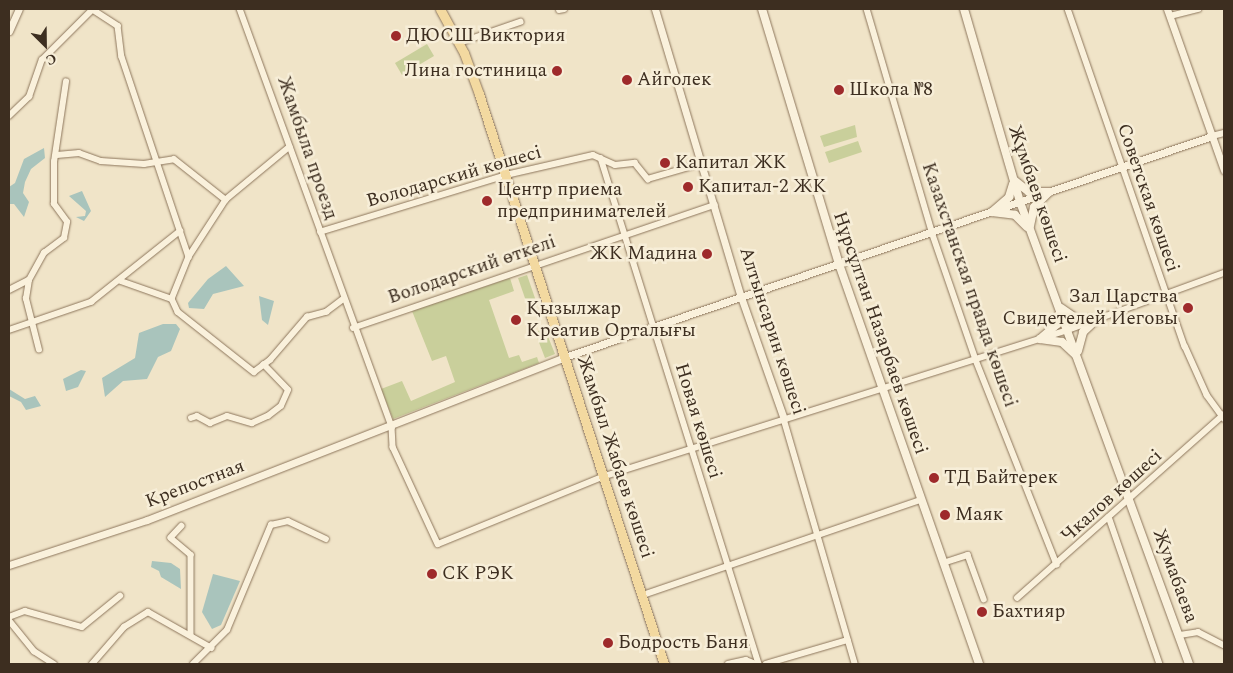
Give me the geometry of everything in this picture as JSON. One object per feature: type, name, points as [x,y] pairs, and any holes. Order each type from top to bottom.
[{"type":"main road","name":"Жамбыл Жабаев көшесі","points":[[440,9],[459,43],[506,175],[605,476],[664,664]]},
{"type":"main road","name":"Нұрсұлтан Назарбаев көшесі","points":[[762,9],[839,264],[920,500],[979,664]]},
{"type":"main road","name":"Жұмбаев көшесі","points":[[964,9],[1020,202],[1130,499]]},
{"type":"main road","points":[[1012,177],[1026,190],[1049,192]]},
{"type":"main road","points":[[992,212],[1010,196],[1012,177]]},
{"type":"main road","points":[[1030,230],[1032,210],[1049,192]]},
{"type":"main road","points":[[992,212],[1014,215],[1030,230]]},
{"type":"main road","points":[[1058,304],[1074,318],[1097,319]]},
{"type":"main road","points":[[1040,339],[1058,322],[1058,304]]},
{"type":"main road","points":[[1078,358],[1080,337],[1097,319]]},
{"type":"main road","points":[[1040,339],[1062,342],[1078,358]]},
{"type":"main road","name":"Жумабаева","points":[[1130,499],[1189,664]]},
{"type":"street","points":[[9,31],[19,9]]},
{"type":"street","points":[[9,116],[29,97],[42,60],[92,9],[118,26],[122,57],[158,161],[188,257]]},
{"type":"street","name":"Жамбыла проезд","points":[[240,9],[353,328],[392,427],[396,456],[438,544],[605,476]]},
{"type":"street","name":"Алтынсарин көшесі","points":[[655,9],[703,163],[741,297],[784,418],[855,664]]},
{"type":"street","name":"Казахстанская правда көшесі","points":[[868,9],[932,232],[976,360],[1057,564]]},
{"type":"street","name":"Советская көшесі","points":[[1068,9],[1120,168],[1166,295],[1207,395],[1224,416]]},
{"type":"street","points":[[1198,9],[1168,12],[1224,170]]},
{"type":"street","points":[[459,43],[520,22]]},
{"type":"street","points":[[39,350],[33,319],[26,299],[29,280],[44,253],[64,238],[67,222],[54,204],[54,162],[58,155],[66,82]]},
{"type":"street","points":[[1212,136],[1224,133]]},
{"type":"street","name":"Крепостная","points":[[9,565],[147,520],[392,427],[565,357],[1212,136]]},
{"type":"street","points":[[290,147],[226,200],[188,257],[172,299],[178,312],[254,372],[264,365],[307,316],[326,312],[343,299]]},
{"type":"street","points":[[58,155],[79,153],[101,161],[144,164],[178,160],[202,185],[226,200]]},
{"type":"street","name":"Володарский көшесі","points":[[320,232],[506,175],[593,155],[615,165],[635,163],[648,178],[703,163]]},
{"type":"street","name":"Новая көшесі","points":[[601,158],[758,664]]},
{"type":"street","name":"Володарский өткелі","points":[[353,328],[534,264],[715,205]]},
{"type":"street","points":[[9,330],[33,319],[80,308],[121,282],[180,230]]},
{"type":"street","points":[[605,476],[1068,330],[1224,273]]},
{"type":"street","points":[[9,290],[29,280]]},
{"type":"street","points":[[121,282],[172,299]]},
{"type":"street","points":[[191,418],[197,416],[210,422],[227,416],[252,423],[268,416],[281,406],[288,390],[264,365]]},
{"type":"street","name":"Чкалов көшесі","points":[[1017,598],[1224,416]]},
{"type":"street","points":[[643,595],[920,500]]},
{"type":"street","points":[[1110,517],[1160,664]]},
{"type":"street","points":[[193,664],[212,648],[227,630],[271,525],[288,521],[326,539]]},
{"type":"street","points":[[182,526],[171,538],[191,555],[191,634]]},
{"type":"street","points":[[943,563],[968,555],[984,599]]},
{"type":"street","points":[[54,664],[34,652],[9,618],[25,611],[82,627],[120,596]]},
{"type":"street","points":[[92,664],[124,627],[146,613],[191,634],[212,648]]},
{"type":"street","points":[[1180,635],[1198,632],[1224,645]]},
{"type":"street","points":[[766,664],[848,640]]},
{"type":"street","points":[[728,664],[746,660],[758,664]]},
{"type":"green space","points":[[427,44],[434,56],[402,75],[395,63]]},
{"type":"green space","points":[[855,125],[857,137],[824,147],[820,136]]},
{"type":"green space","points":[[858,141],[862,152],[829,163],[825,152]]},
{"type":"green space","points":[[527,275],[536,301],[527,304],[518,278]]},
{"type":"green space","points":[[510,278],[514,291],[489,300],[509,358],[519,355],[522,362],[537,357],[539,363],[393,419],[381,389],[402,381],[411,401],[455,382],[446,356],[432,361],[412,311]]},
{"type":"green space","points":[[545,329],[555,354],[545,358],[535,332]]},
{"type":"water","points":[[44,148],[45,158],[31,169],[25,182],[23,193],[29,202],[24,217],[14,204],[9,204],[9,187],[15,183],[24,159]]},
{"type":"water","points":[[82,191],[91,211],[84,221],[76,217],[85,216],[86,211],[69,196]]},
{"type":"water","points":[[226,266],[244,286],[213,294],[204,309],[189,308],[188,303],[208,279]]},
{"type":"water","points":[[259,296],[274,301],[268,325],[262,320]]},
{"type":"water","points":[[163,324],[176,324],[180,329],[171,351],[158,357],[147,379],[123,381],[105,397],[102,378],[135,358],[139,333]]},
{"type":"water","points":[[81,370],[86,371],[78,387],[66,391],[63,379]]},
{"type":"water","points":[[9,389],[25,399],[35,396],[41,406],[26,410],[21,402],[9,396]]},
{"type":"water","points":[[152,561],[171,563],[180,569],[181,589],[161,577],[159,571],[151,567]]},
{"type":"water","points":[[213,574],[240,581],[221,625],[212,629],[202,612]]},
{"type":"place","name":"ДЮСШ Виктория","points":[[396,36]]},
{"type":"place","name":"Лина гостиница","points":[[557,71]]},
{"type":"place","name":"Айголек","points":[[627,80]]},
{"type":"place","name":"Школа №8","points":[[839,90]]},
{"type":"place","name":"Капитал ЖК","points":[[665,163]]},
{"type":"place","name":"Капитал-2 ЖК","points":[[688,187]]},
{"type":"place","name":"Центр приема предпринимателей","points":[[487,201]]},
{"type":"place","name":"ЖК Мадина","points":[[707,254]]},
{"type":"place","name":"Зал Царства Свидетелей Иеговы","points":[[1188,308]]},
{"type":"place","name":"Қызылжар Креатив Орталығы","points":[[516,320]]},
{"type":"place","name":"ТД Байтерек","points":[[934,478]]},
{"type":"place","name":"Маяк","points":[[945,515]]},
{"type":"place","name":"СК РЭК","points":[[432,574]]},
{"type":"place","name":"Бахтияр","points":[[982,612]]},
{"type":"place","name":"Бодрость Баня","points":[[608,643]]}]
